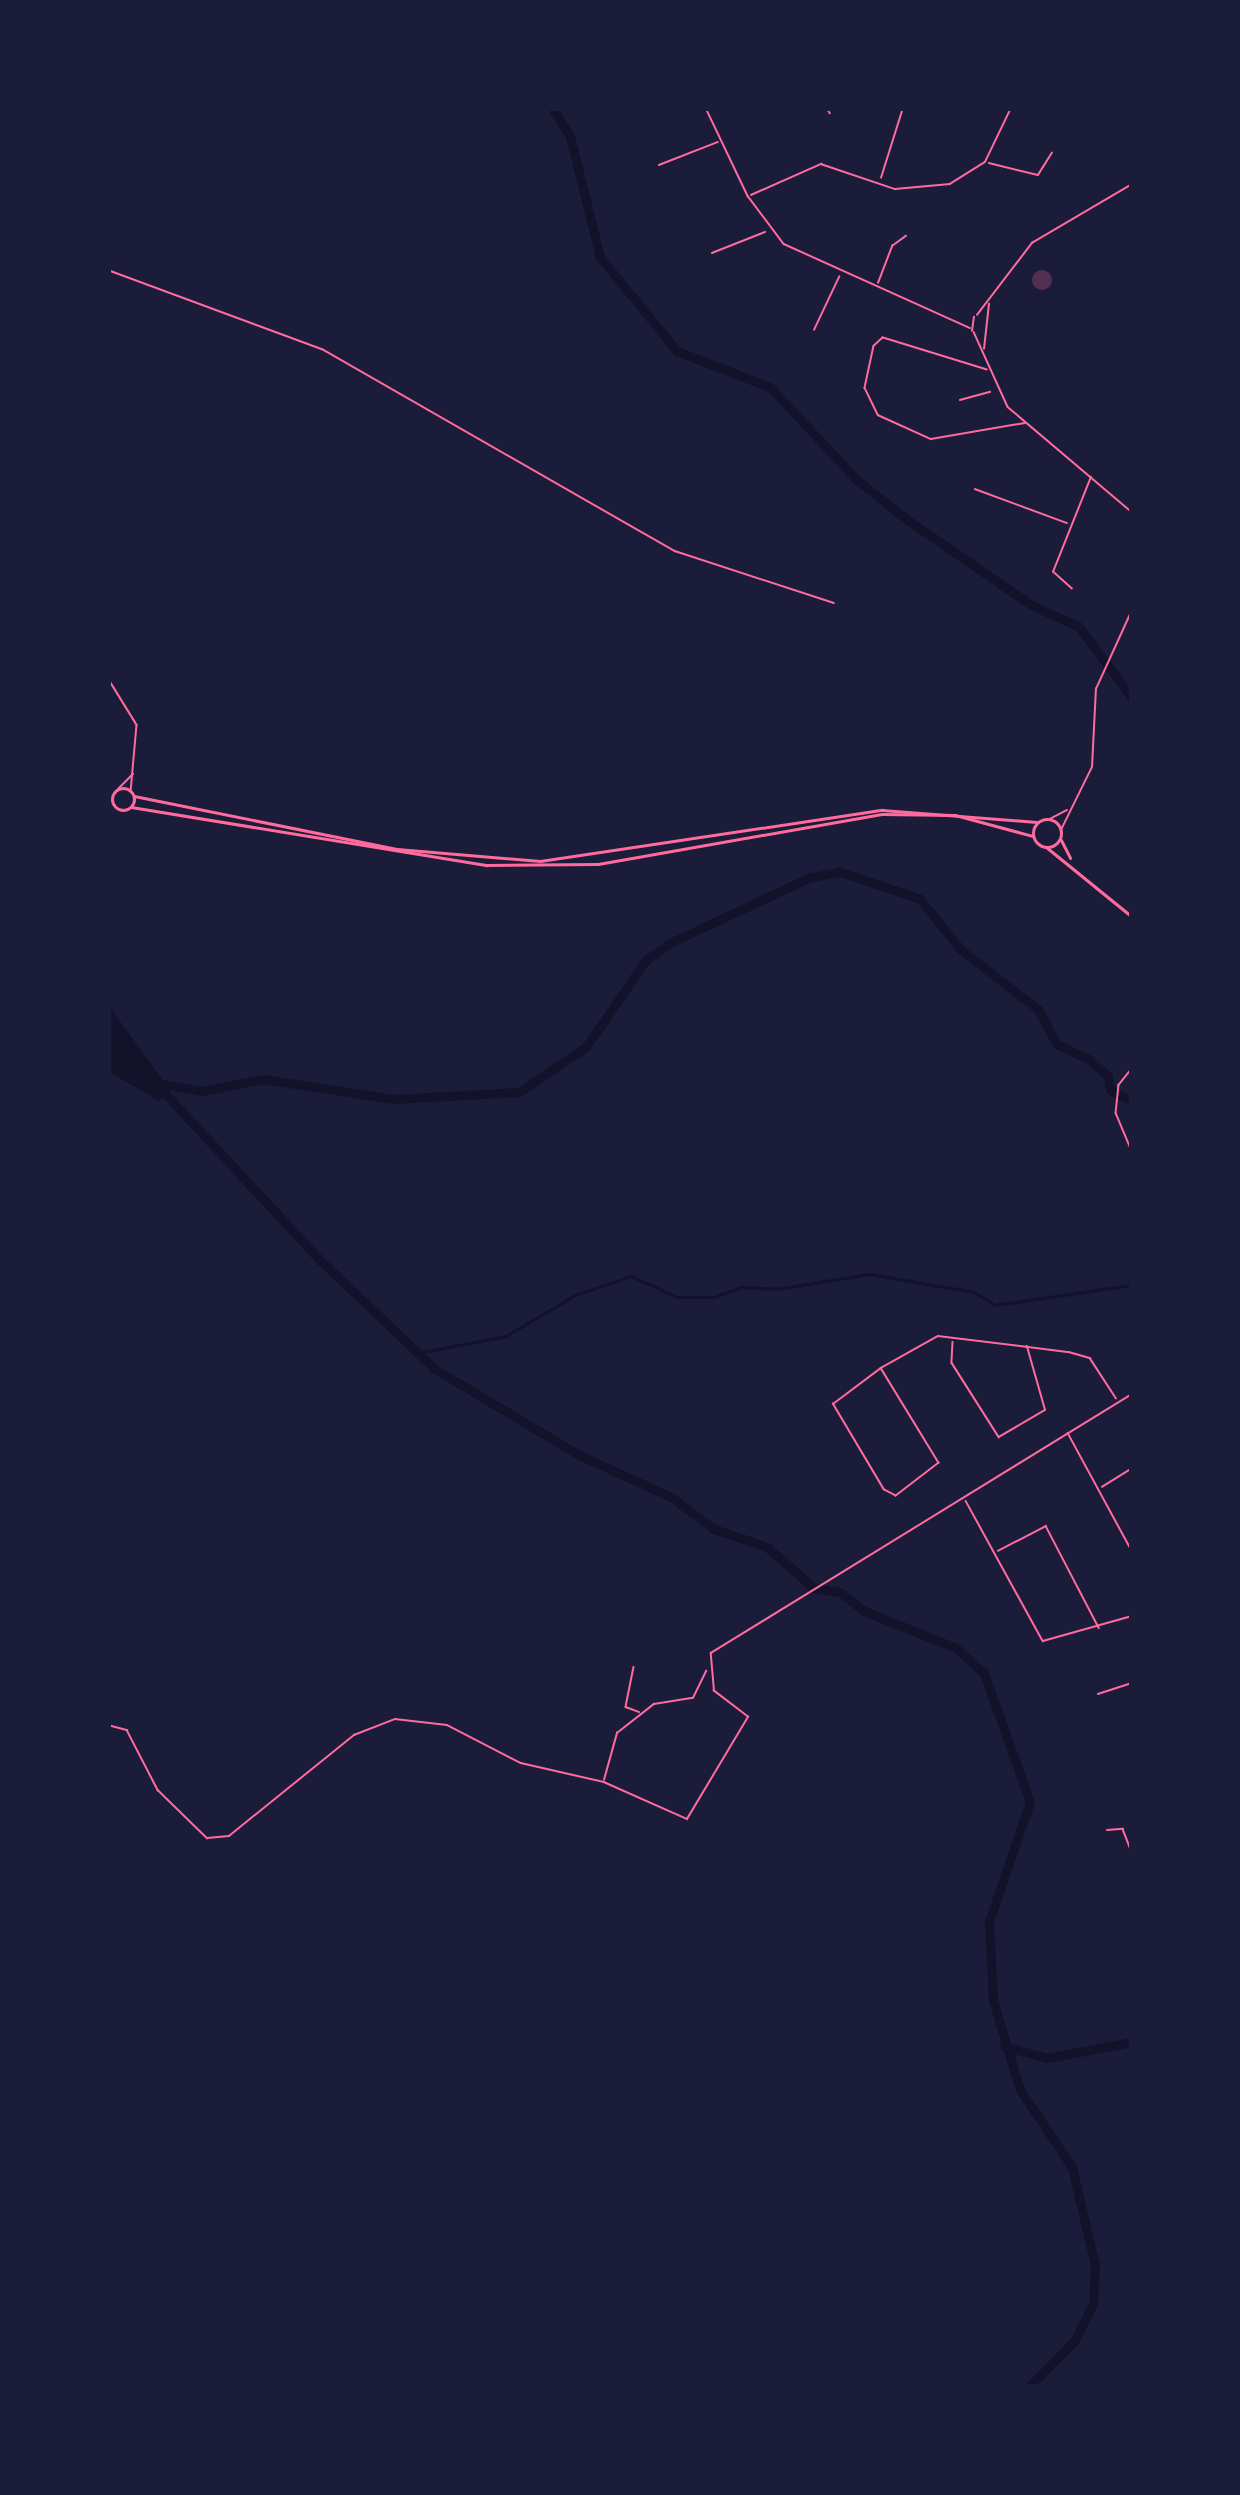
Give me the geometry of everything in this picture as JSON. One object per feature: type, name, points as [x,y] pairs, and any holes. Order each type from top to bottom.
[{"type":"main road","points":[[116,790],[111,803],[487,865],[598,864],[881,814],[955,815],[1033,836],[1132,917]]},
{"type":"main road","points":[[108,793],[116,790],[398,849],[540,861],[883,809],[1037,822],[1050,819],[1061,830],[1074,865]]},
{"type":"main road","points":[[130,807],[132,794]]},
{"type":"main road","points":[[1033,836],[1037,822]]},
{"type":"main road","points":[[1046,847],[1060,837]]},
{"type":"street","points":[[706,108],[769,230],[840,274],[962,319],[983,353],[994,391],[1025,423],[1093,474],[1132,512]]},
{"type":"street","points":[[880,182],[903,108]]},
{"type":"street","points":[[985,162],[1011,108]]},
{"type":"street","points":[[659,165],[721,140]]},
{"type":"street","points":[[748,196],[813,165],[924,190],[985,162],[1038,175],[1052,153]]},
{"type":"street","points":[[972,330],[976,316],[1032,243],[1132,184]]},
{"type":"street","points":[[712,253],[769,230]]},
{"type":"street","points":[[877,287],[892,246],[906,236]]},
{"type":"street","points":[[109,272],[322,349],[675,551],[834,604]]},
{"type":"street","points":[[814,330],[840,274]]},
{"type":"street","points":[[983,353],[988,300]]},
{"type":"street","points":[[962,319],[988,320]]},
{"type":"street","points":[[972,330],[988,329]]},
{"type":"street","points":[[987,370],[883,338],[865,388],[878,415],[931,440],[1025,423]]},
{"type":"street","points":[[960,400],[994,391]]},
{"type":"street","points":[[1072,589],[1053,572],[1093,474]]},
{"type":"street","points":[[975,489],[1071,525]]},
{"type":"street","points":[[1061,830],[1092,767],[1099,682],[1132,610]]},
{"type":"street","points":[[108,678],[137,725],[132,794]]},
{"type":"street","points":[[116,790],[135,770]]},
{"type":"street","points":[[1050,819],[1070,808]]},
{"type":"street","points":[[1132,1069],[1119,1085],[1116,1113],[1132,1151]]},
{"type":"street","points":[[881,1368],[939,1463],[896,1496],[884,1490],[833,1404],[881,1368],[933,1337],[1090,1358],[1118,1402]]},
{"type":"street","points":[[953,1338],[952,1364],[999,1436],[1045,1410],[1027,1346]]},
{"type":"street","points":[[604,1782],[615,1736],[643,1713],[693,1698],[711,1653],[1132,1394]]},
{"type":"street","points":[[1068,1433],[1132,1551]]},
{"type":"street","points":[[1099,1489],[1132,1468]]},
{"type":"street","points":[[964,1498],[1043,1642],[1132,1616]]},
{"type":"street","points":[[994,1552],[1046,1526],[1100,1628]]},
{"type":"street","points":[[634,1666],[626,1707],[643,1713]]},
{"type":"street","points":[[108,1725],[128,1730],[158,1790],[207,1838],[229,1836],[330,1752],[387,1720],[448,1725],[539,1770],[604,1782],[684,1819],[696,1814],[748,1717],[714,1691],[707,1668]]},
{"type":"street","points":[[1098,1694],[1132,1683]]},
{"type":"street","points":[[1107,1830],[1132,1828]]},
{"type":"street","points":[[1123,1829],[1132,1853]]},
{"type":"shaded area","points":[[108,1005],[170,1090],[159,1101],[108,1071]]},
{"type":"building","points":[[1042,270],[1052,280],[1042,290],[1032,280]]},
{"type":"waterway","points":[[552,108],[570,136],[600,257],[677,351],[770,387],[857,480],[909,521],[1031,605],[1078,626],[1132,698]]},
{"type":"waterway","points":[[156,1083],[202,1091],[263,1079],[394,1099],[519,1092],[586,1047],[645,961],[670,943],[808,878],[840,872],[920,899],[961,950],[1038,1009],[1057,1044],[1088,1059],[1108,1076],[1110,1090],[1132,1101]]},
{"type":"waterway","points":[[160,1088],[321,1261],[435,1369],[579,1455],[671,1497],[714,1529],[767,1547],[814,1588],[840,1592],[864,1611],[956,1648],[984,1673],[1030,1802],[989,1921],[993,2000],[1020,2090],[1072,2167],[1095,2266],[1093,2304],[1075,2340],[1029,2387]]},
{"type":"waterway","points":[[417,1353],[506,1336],[575,1295],[631,1276],[677,1297],[714,1297],[742,1287],[776,1289],[869,1274],[974,1292],[995,1305],[1132,1285]]},
{"type":"waterway","points":[[1004,2046],[1047,2058],[1132,2042]]}]
